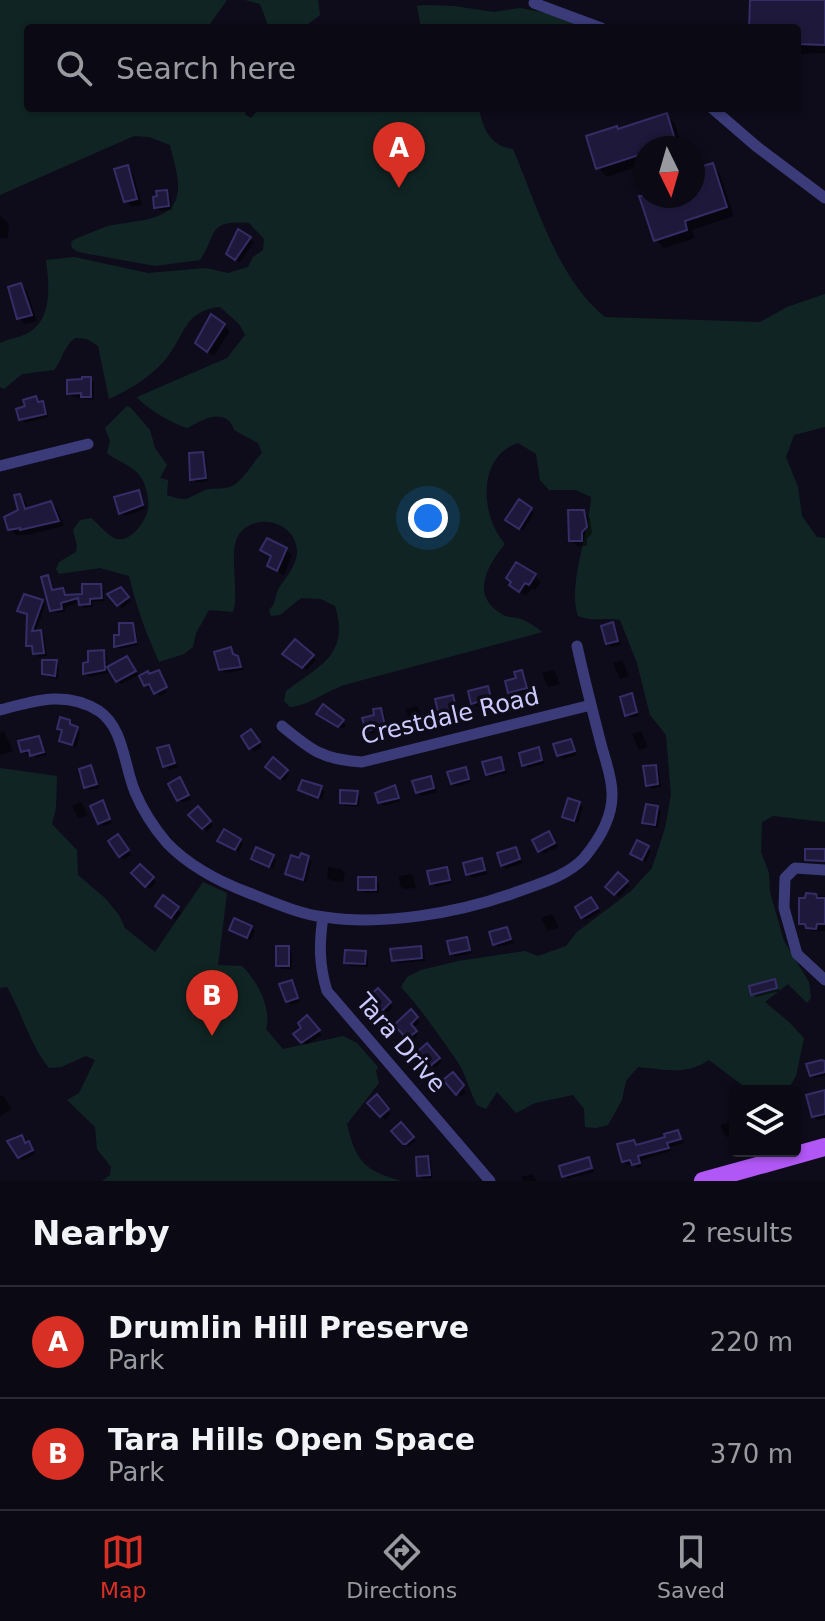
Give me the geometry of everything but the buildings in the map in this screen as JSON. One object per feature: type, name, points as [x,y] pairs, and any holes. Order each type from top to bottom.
[{"type":"main road","points":[[703,1181],[825,1147]]},
{"type":"street","points":[[534,3],[590,24]]},
{"type":"street","points":[[717,112],[825,198]]},
{"type":"street","points":[[0,466],[88,444]]},
{"type":"street","points":[[0,710],[59,698],[85,704],[102,713],[112,725],[121,745],[135,792],[152,825],[171,846],[203,871],[239,889],[323,917],[388,918],[491,901],[551,879],[577,864],[598,842],[608,820],[613,794],[577,646]]},
{"type":"street","name":"Crestdale Road","points":[[282,726],[309,749],[337,761],[362,762],[591,705]]},
{"type":"street","points":[[825,870],[795,868],[785,878],[784,908],[797,954],[825,980]]},
{"type":"street","name":"Tara Drive","points":[[323,917],[319,943],[320,968],[327,991],[490,1181]]},
{"type":"green space","points":[[0,0],[227,0],[210,24],[24,24],[24,112],[245,112],[251,118],[256,112],[480,112],[493,140],[513,149],[561,262],[588,301],[605,317],[760,322],[787,307],[825,294],[825,427],[794,435],[786,457],[798,487],[802,516],[817,537],[825,538],[825,822],[773,816],[762,822],[761,852],[769,873],[770,892],[784,941],[809,982],[811,998],[807,1003],[788,984],[765,1002],[804,1038],[796,1076],[791,1085],[742,1085],[709,1060],[683,1070],[638,1067],[626,1081],[622,1100],[608,1125],[596,1128],[585,1127],[584,1109],[573,1095],[535,1103],[516,1113],[497,1092],[486,1109],[477,1105],[458,1063],[401,987],[407,977],[421,970],[525,951],[538,956],[566,946],[577,932],[630,892],[652,868],[665,828],[671,795],[666,735],[650,715],[637,663],[620,620],[578,616],[575,604],[577,574],[591,497],[576,490],[549,490],[540,480],[536,454],[518,443],[495,460],[489,473],[487,503],[497,532],[505,544],[488,570],[484,589],[486,598],[502,614],[524,620],[543,632],[344,685],[297,706],[290,707],[284,701],[286,691],[329,657],[335,648],[339,623],[335,606],[321,599],[301,598],[280,615],[271,616],[269,610],[297,555],[295,540],[283,527],[274,523],[256,523],[240,533],[234,549],[233,612],[209,610],[196,633],[193,647],[184,654],[159,662],[129,576],[100,568],[59,574],[56,569],[59,562],[76,552],[73,530],[80,520],[91,518],[111,536],[120,539],[136,531],[147,514],[148,498],[142,479],[131,467],[107,453],[110,441],[105,428],[127,406],[150,430],[155,448],[167,465],[160,478],[168,480],[167,495],[186,499],[206,490],[230,487],[243,477],[262,453],[258,443],[234,430],[226,418],[213,417],[188,428],[160,415],[137,397],[227,358],[245,335],[239,324],[220,307],[199,313],[186,326],[159,366],[109,399],[98,346],[87,339],[75,338],[54,370],[22,374],[4,389],[0,387],[0,343],[34,329],[45,312],[48,291],[46,260],[74,257],[148,273],[206,268],[228,273],[248,267],[253,257],[263,250],[264,239],[249,223],[219,227],[200,260],[155,266],[78,252],[72,248],[71,242],[75,239],[105,227],[157,216],[173,205],[178,183],[170,145],[149,137],[134,136],[0,195]]},
{"type":"green space","points":[[245,0],[318,0],[320,15],[308,24],[268,24],[260,4]]},
{"type":"green space","points":[[417,6],[454,6],[494,12],[520,8],[578,24],[420,24]]},
{"type":"green space","points":[[0,768],[57,776],[52,824],[77,850],[78,875],[106,899],[125,928],[155,952],[203,882],[227,893],[218,965],[242,966],[248,972],[265,1004],[266,1029],[283,1049],[343,1036],[357,1043],[378,1067],[379,1083],[347,1124],[354,1147],[364,1163],[378,1173],[401,1181],[102,1181],[110,1175],[111,1167],[97,1149],[95,1127],[67,1100],[79,1093],[95,1060],[86,1056],[61,1067],[49,1068],[7,987],[0,988]]},
{"type":"place","name":"Drumlin Hill Preserve","points":[[399,188]]},
{"type":"place","name":"Tara Hills Open Space","points":[[212,1036]]}]
